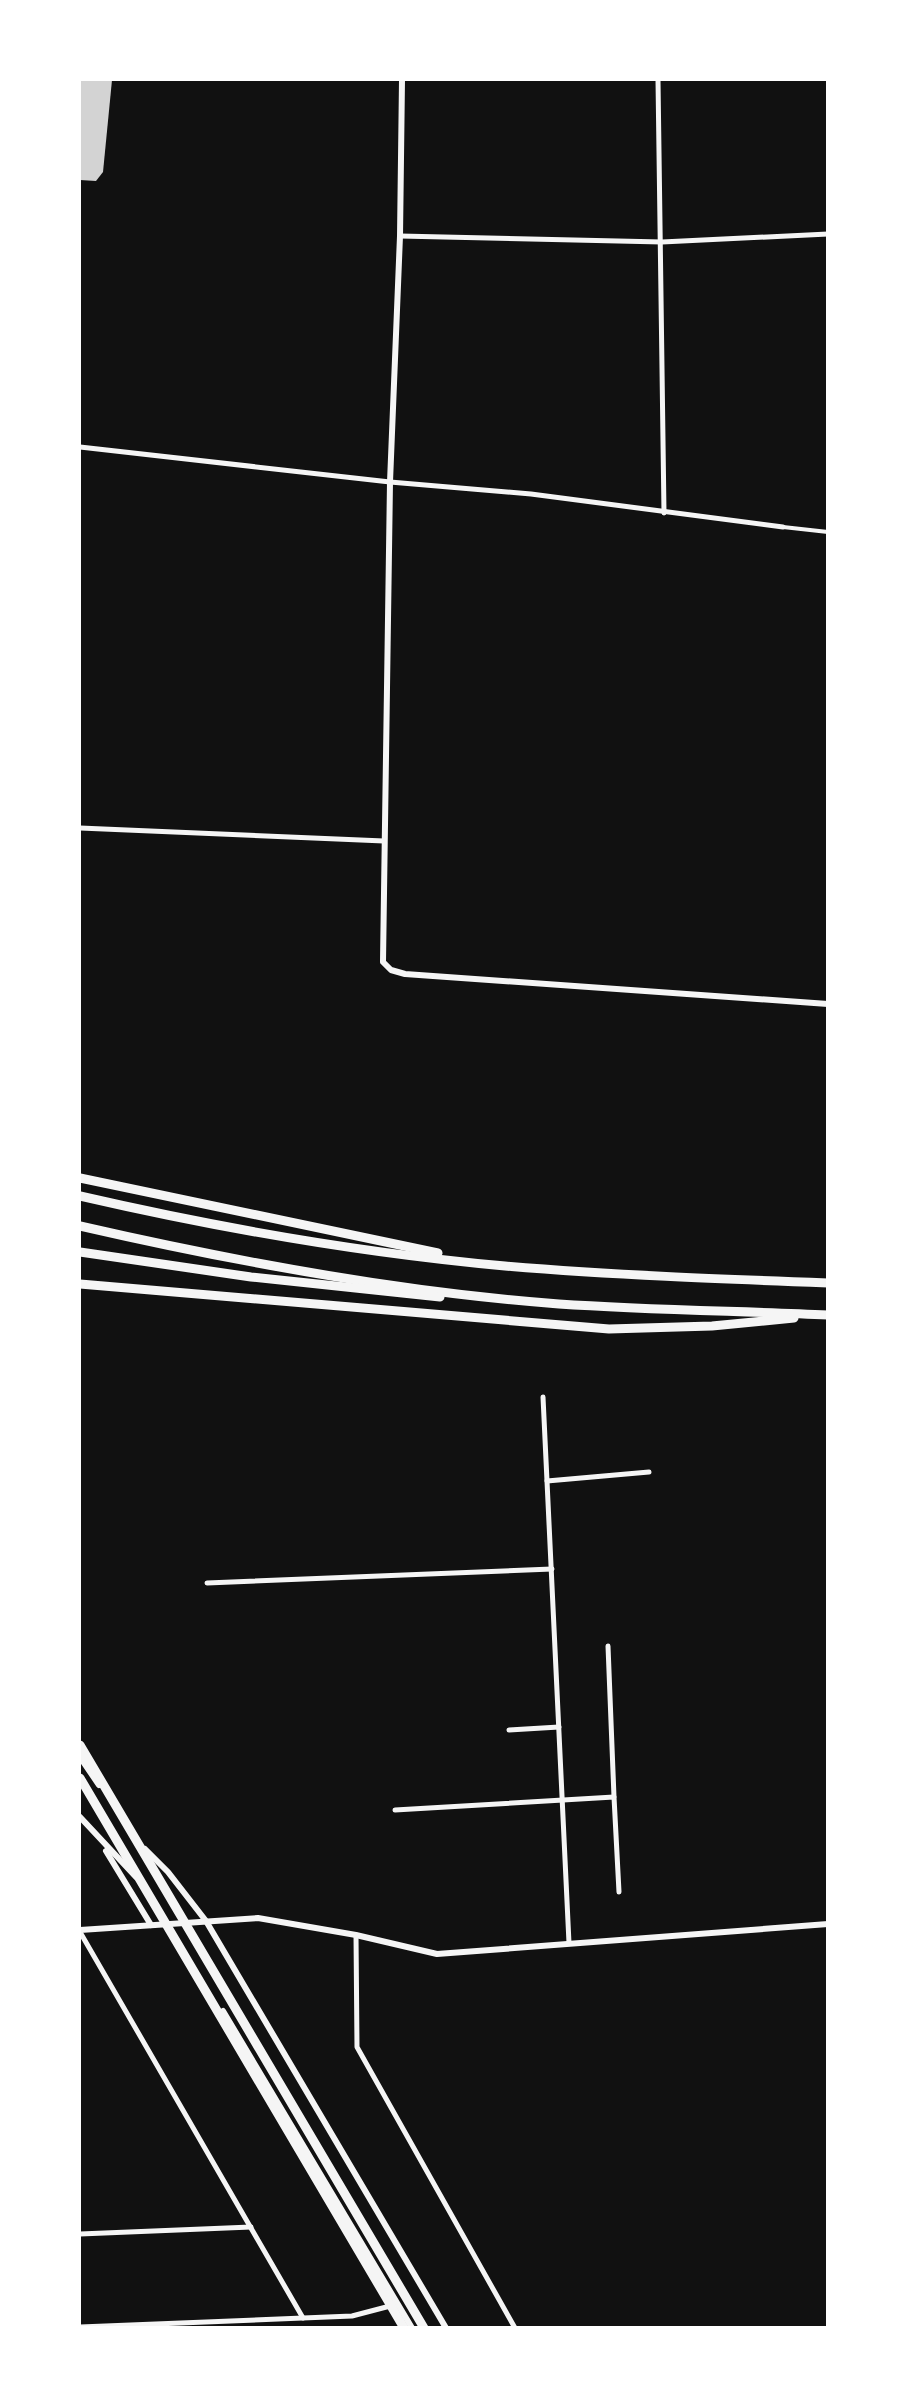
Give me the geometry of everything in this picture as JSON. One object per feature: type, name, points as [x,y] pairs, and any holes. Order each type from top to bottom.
[{"type":"highway","points":[[80,1178],[258,1217],[505,1266]]},
{"type":"highway","points":[[80,1196],[259,1232],[385,1252],[505,1266],[649,1276],[828,1283]]},
{"type":"highway","points":[[80,1226],[286,1268],[421,1289],[560,1304]]},
{"type":"highway","points":[[80,1253],[421,1295],[560,1304],[827,1315]]},
{"type":"highway","points":[[80,1284],[609,1329],[712,1326],[827,1315]]},
{"type":"highway","points":[[80,1745],[424,2328]]},
{"type":"highway","points":[[80,1778],[404,2328]]},
{"type":"street","points":[[402,80],[400,236],[390,482],[382,958],[391,970],[405,974],[828,1004]]},
{"type":"street","points":[[658,80],[664,513]]},
{"type":"street","points":[[400,236],[662,242],[828,234]]},
{"type":"street","points":[[80,447],[390,482],[531,494],[664,513],[828,532]]},
{"type":"street","points":[[80,828],[384,841]]},
{"type":"street","points":[[543,1397],[569,1943]]},
{"type":"street","points":[[548,1481],[649,1472]]},
{"type":"street","points":[[207,1583],[552,1569]]},
{"type":"street","points":[[608,1646],[619,1892]]},
{"type":"street","points":[[509,1730],[559,1726]]},
{"type":"street","points":[[80,1757],[130,1835],[168,1872],[206,1921],[446,2328]]},
{"type":"street","points":[[395,1810],[614,1797]]},
{"type":"street","points":[[80,1817],[101,1843],[148,1889],[412,2328]]},
{"type":"street","points":[[101,1843],[151,1925]]},
{"type":"street","points":[[303,2318],[80,1931],[258,1918],[356,1935],[437,1954],[828,1924]]},
{"type":"street","points":[[356,1935],[357,2047],[515,2328]]},
{"type":"street","points":[[80,2234],[251,2227]]},
{"type":"street","points":[[80,2327],[352,2316],[398,2304]]},
{"type":"building","points":[[80,80],[112,80],[103,172],[96,181],[80,180]]}]
